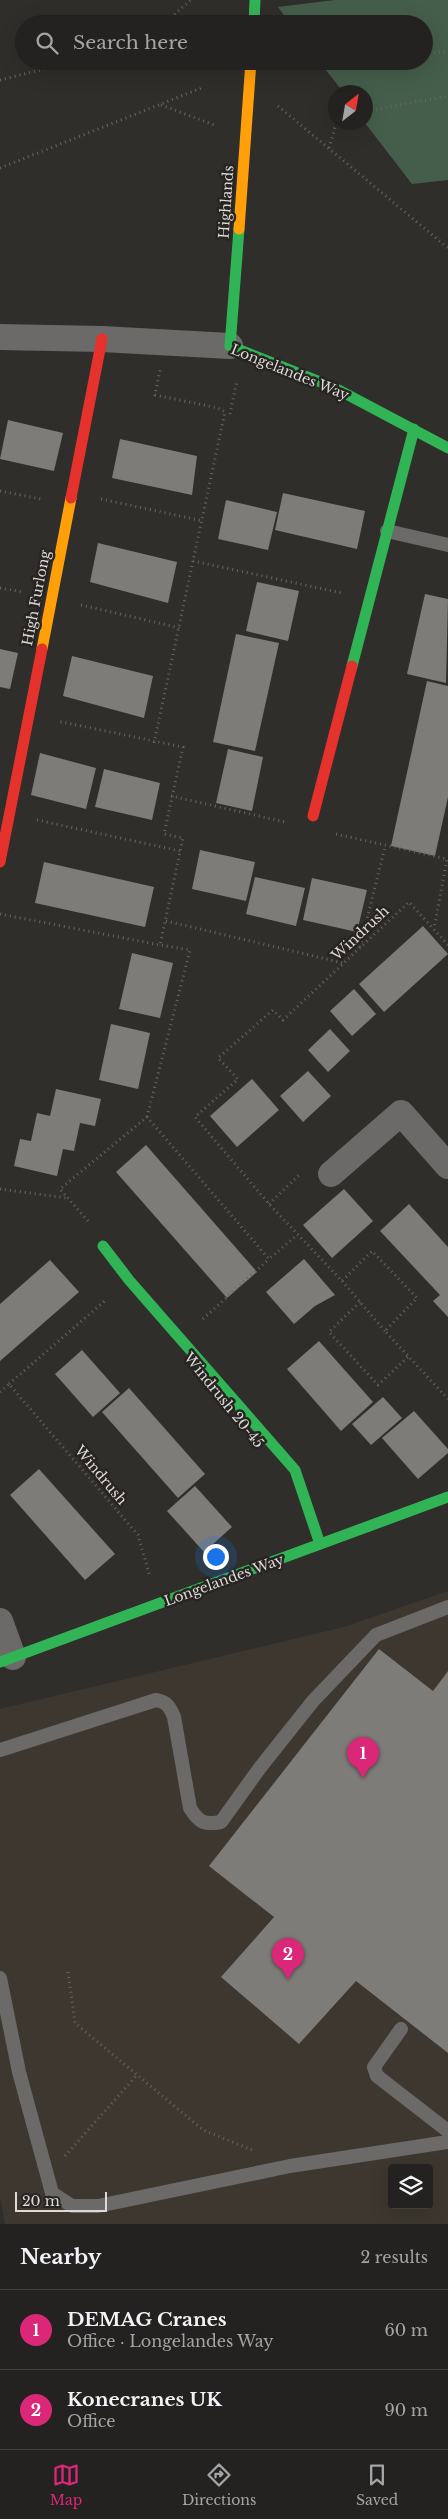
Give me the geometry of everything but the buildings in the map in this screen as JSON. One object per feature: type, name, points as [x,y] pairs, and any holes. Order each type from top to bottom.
[{"type":"street","points":[[254,15],[255,0]]},
{"type":"street","name":"Highlands","points":[[230,346],[250,70]]},
{"type":"street","name":"Longelandes Way","points":[[0,337],[102,339],[230,346],[333,387],[448,448]]},
{"type":"street","name":"High Furlong","points":[[0,862],[102,339]]},
{"type":"street","points":[[312,816],[414,429]]},
{"type":"street","points":[[331,1174],[401,1113],[448,1166]]},
{"type":"street","points":[[103,1246],[119,1277],[181,1339],[295,1470],[317,1545]]},
{"type":"street","name":"Windrush 20-45","points":[[119,1277],[292,1484],[317,1545]]},
{"type":"street","name":"Longelandes Way","points":[[7,1659],[448,1497]]},
{"type":"street","points":[[0,1622],[7,1659]]},
{"type":"lane","points":[[387,531],[448,544]]},
{"type":"lane","points":[[0,1750],[156,1700],[164,1701],[170,1707],[174,1717],[190,1808],[197,1820],[208,1824],[221,1822],[259,1769],[313,1701],[376,1635],[448,1607]]},
{"type":"lane","points":[[0,1978],[19,2072],[52,2194],[72,2206],[98,2206],[290,2166],[448,2142]]},
{"type":"lane","points":[[401,2029],[374,2067],[377,2076],[448,2131]]},
{"type":"path","points":[[174,15],[191,0]]},
{"type":"path","points":[[433,53],[448,51]]},
{"type":"path","points":[[0,80],[40,70]]},
{"type":"path","points":[[0,168],[204,87]]},
{"type":"path","points":[[249,91],[273,102],[448,248]]},
{"type":"path","points":[[373,109],[448,96]]},
{"type":"path","points":[[161,105],[246,138]]},
{"type":"path","points":[[329,148],[334,130]]},
{"type":"path","points":[[154,743],[225,412],[218,408],[155,395],[166,343]]},
{"type":"path","points":[[0,491],[71,499],[203,521]]},
{"type":"path","points":[[194,561],[369,600]]},
{"type":"path","points":[[52,598],[180,628]]},
{"type":"path","points":[[29,715],[154,743],[183,747],[164,834],[183,838],[160,945]]},
{"type":"path","points":[[171,796],[309,828],[448,857],[434,929]]},
{"type":"path","points":[[10,814],[180,851]]},
{"type":"path","points":[[309,828],[312,816]]},
{"type":"path","points":[[360,948],[385,847]]},
{"type":"path","name":"Windrush","points":[[297,1235],[194,1117],[238,1079],[218,1058],[273,1010],[283,1020],[409,902],[448,945]]},
{"type":"path","points":[[0,914],[190,950],[147,1117],[60,1189],[92,1226]]},
{"type":"path","points":[[166,921],[344,963]]},
{"type":"path","points":[[147,1117],[269,1259]]},
{"type":"path","points":[[0,1188],[68,1198]]},
{"type":"path","points":[[181,1339],[297,1235],[342,1281],[448,1399]]},
{"type":"path","points":[[342,1281],[372,1251],[417,1298],[385,1331]]},
{"type":"path","points":[[0,1392],[119,1277]]},
{"type":"path","points":[[342,1281],[379,1324]]},
{"type":"path","points":[[360,1302],[329,1332],[378,1385],[409,1356]]},
{"type":"path","name":"Windrush","points":[[9,1384],[138,1535],[157,1604]]},
{"type":"path","points":[[68,1972],[75,2023],[136,2076],[203,2130],[290,2166]]},
{"type":"path","points":[[47,2176],[136,2076]]},
{"type":"shaded area","points":[[448,1591],[448,2224],[5,2224],[0,2198],[0,1709],[344,1627]]},
{"type":"green space","points":[[335,0],[448,0],[448,180],[412,184],[370,130],[373,130],[373,85],[338,85],[326,70],[433,70],[433,15],[284,15],[278,7]]},
{"type":"traffic: fast","points":[[254,15],[255,0]]},
{"type":"traffic: fast","points":[[239,229],[230,346],[333,387],[448,448]]},
{"type":"traffic: fast","points":[[352,666],[414,429]]},
{"type":"traffic: fast","points":[[103,1246],[129,1280],[295,1470],[320,1544]]},
{"type":"traffic: fast","points":[[0,1662],[448,1497]]},
{"type":"traffic: slow","points":[[239,229],[250,70]]},
{"type":"traffic: slow","points":[[42,649],[71,498]]},
{"type":"traffic: jam","points":[[71,498],[102,339]]},
{"type":"traffic: jam","points":[[0,862],[42,649]]},
{"type":"traffic: jam","points":[[313,816],[352,666]]},
{"type":"place","name":"DEMAG Cranes","points":[[363,1778]]},
{"type":"place","name":"Konecranes UK","points":[[288,1979]]}]
